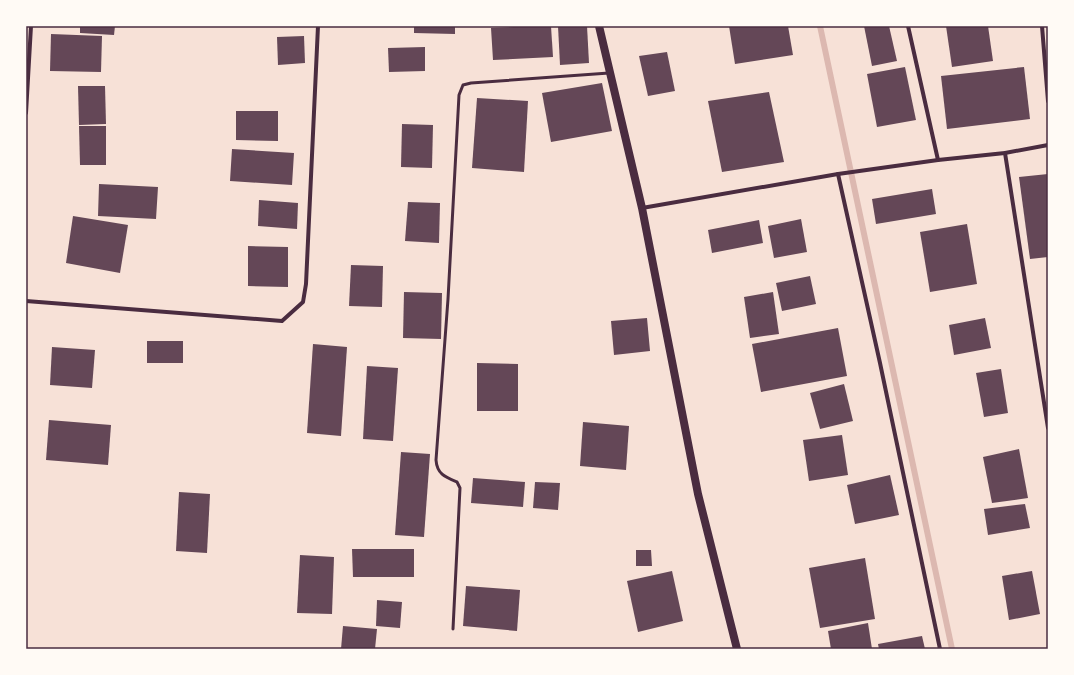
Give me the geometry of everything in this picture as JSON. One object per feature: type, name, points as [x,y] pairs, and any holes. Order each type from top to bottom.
[{"type":"main road","points":[[599,26],[642,208],[698,494],[738,649]]},
{"type":"street","points":[[26,114],[31,26]]},
{"type":"street","points":[[26,301],[282,321],[303,302],[306,284],[318,26]]},
{"type":"street","points":[[908,26],[938,160]]},
{"type":"street","points":[[1042,26],[1048,101]]},
{"type":"street","points":[[642,208],[838,174],[938,160],[1005,153],[1048,145]]},
{"type":"street","points":[[1005,153],[1048,428]]},
{"type":"street","points":[[838,174],[940,649]]},
{"type":"lane","points":[[453,629],[460,488],[457,482],[442,474],[437,468],[436,460],[448,299],[459,95],[463,85],[471,83],[610,73]]},
{"type":"building","points":[[80,26],[115,26],[114,35],[80,33]]},
{"type":"building","points":[[414,26],[455,26],[455,34],[414,33]]},
{"type":"building","points":[[551,26],[553,57],[493,60],[491,28]]},
{"type":"building","points":[[558,26],[587,26],[589,63],[560,65]]},
{"type":"building","points":[[729,26],[788,26],[793,55],[735,64]]},
{"type":"building","points":[[864,26],[889,26],[897,61],[872,66]]},
{"type":"building","points":[[946,26],[988,26],[993,61],[952,67]]},
{"type":"building","points":[[51,34],[102,36],[101,72],[50,71]]},
{"type":"building","points":[[304,36],[305,63],[278,65],[277,37]]},
{"type":"building","points":[[425,47],[425,71],[389,72],[388,48]]},
{"type":"building","points":[[667,52],[675,91],[648,96],[639,56]]},
{"type":"building","points":[[905,67],[916,120],[877,127],[867,74]]},
{"type":"building","points":[[1024,67],[1030,119],[947,129],[941,76]]},
{"type":"building","points":[[602,83],[612,131],[551,142],[542,93]]},
{"type":"building","points":[[78,86],[105,86],[106,124],[79,125]]},
{"type":"building","points":[[769,92],[784,162],[722,172],[708,101]]},
{"type":"building","points":[[477,98],[528,101],[524,172],[472,168]]},
{"type":"building","points":[[236,111],[278,111],[278,141],[236,140]]},
{"type":"building","points":[[402,124],[433,125],[432,168],[401,167]]},
{"type":"building","points":[[79,126],[106,126],[106,165],[80,165]]},
{"type":"building","points":[[232,149],[294,153],[292,185],[230,181]]},
{"type":"building","points":[[1048,174],[1048,257],[1030,259],[1019,177]]},
{"type":"building","points":[[99,184],[158,187],[156,219],[98,216]]},
{"type":"building","points":[[932,189],[936,214],[876,224],[872,199]]},
{"type":"building","points":[[259,200],[298,203],[297,229],[258,226]]},
{"type":"building","points":[[408,202],[440,203],[439,243],[405,241]]},
{"type":"building","points":[[73,216],[128,225],[120,273],[66,263]]},
{"type":"building","points":[[801,219],[807,252],[774,258],[768,226]]},
{"type":"building","points":[[759,220],[763,243],[712,253],[708,230]]},
{"type":"building","points":[[967,224],[977,284],[930,292],[920,232]]},
{"type":"building","points":[[248,246],[288,247],[288,287],[248,286]]},
{"type":"building","points":[[351,265],[383,266],[382,307],[349,306]]},
{"type":"building","points":[[810,276],[816,304],[782,311],[776,283]]},
{"type":"building","points":[[404,292],[442,293],[441,339],[403,338]]},
{"type":"building","points":[[773,292],[779,334],[750,338],[744,297]]},
{"type":"building","points":[[647,318],[650,351],[614,355],[611,321]]},
{"type":"building","points":[[985,318],[991,348],[954,355],[949,325]]},
{"type":"building","points":[[838,328],[847,376],[761,392],[752,344]]},
{"type":"building","points":[[147,341],[183,341],[183,363],[147,363]]},
{"type":"building","points":[[313,344],[347,347],[341,436],[307,433]]},
{"type":"building","points":[[52,347],[95,350],[92,388],[50,385]]},
{"type":"building","points":[[477,363],[518,364],[518,411],[477,411]]},
{"type":"building","points":[[367,366],[398,368],[393,441],[363,439]]},
{"type":"building","points":[[1001,369],[1008,413],[984,417],[976,373]]},
{"type":"building","points":[[844,384],[853,421],[820,429],[810,393]]},
{"type":"building","points":[[49,420],[111,425],[108,465],[46,460]]},
{"type":"building","points":[[583,422],[629,426],[626,470],[580,466]]},
{"type":"building","points":[[842,435],[848,475],[809,481],[803,440]]},
{"type":"building","points":[[1019,449],[1028,498],[992,503],[983,457]]},
{"type":"building","points":[[401,452],[430,454],[424,537],[395,535]]},
{"type":"building","points":[[890,475],[899,515],[855,524],[847,485]]},
{"type":"building","points":[[473,478],[525,482],[523,507],[471,503]]},
{"type":"building","points":[[535,482],[560,483],[558,510],[533,508]]},
{"type":"building","points":[[179,492],[210,494],[207,553],[176,551]]},
{"type":"building","points":[[1025,504],[1030,528],[988,535],[984,509]]},
{"type":"building","points":[[352,549],[414,549],[414,577],[353,577]]},
{"type":"building","points":[[636,550],[651,550],[652,566],[636,566]]},
{"type":"building","points":[[300,555],[334,557],[332,614],[297,613]]},
{"type":"building","points":[[865,558],[875,619],[820,628],[809,568]]},
{"type":"building","points":[[672,571],[683,621],[638,632],[627,581]]},
{"type":"building","points":[[1032,571],[1040,614],[1009,620],[1002,576]]},
{"type":"building","points":[[466,586],[520,590],[517,631],[463,626]]},
{"type":"building","points":[[377,600],[402,602],[400,628],[376,626]]},
{"type":"building","points":[[868,623],[872,649],[831,649],[828,631]]},
{"type":"building","points":[[343,626],[377,629],[375,649],[341,649]]},
{"type":"building","points":[[922,636],[925,649],[879,649],[878,644]]},
{"type":"waterway","points":[[820,26],[952,649]]}]
